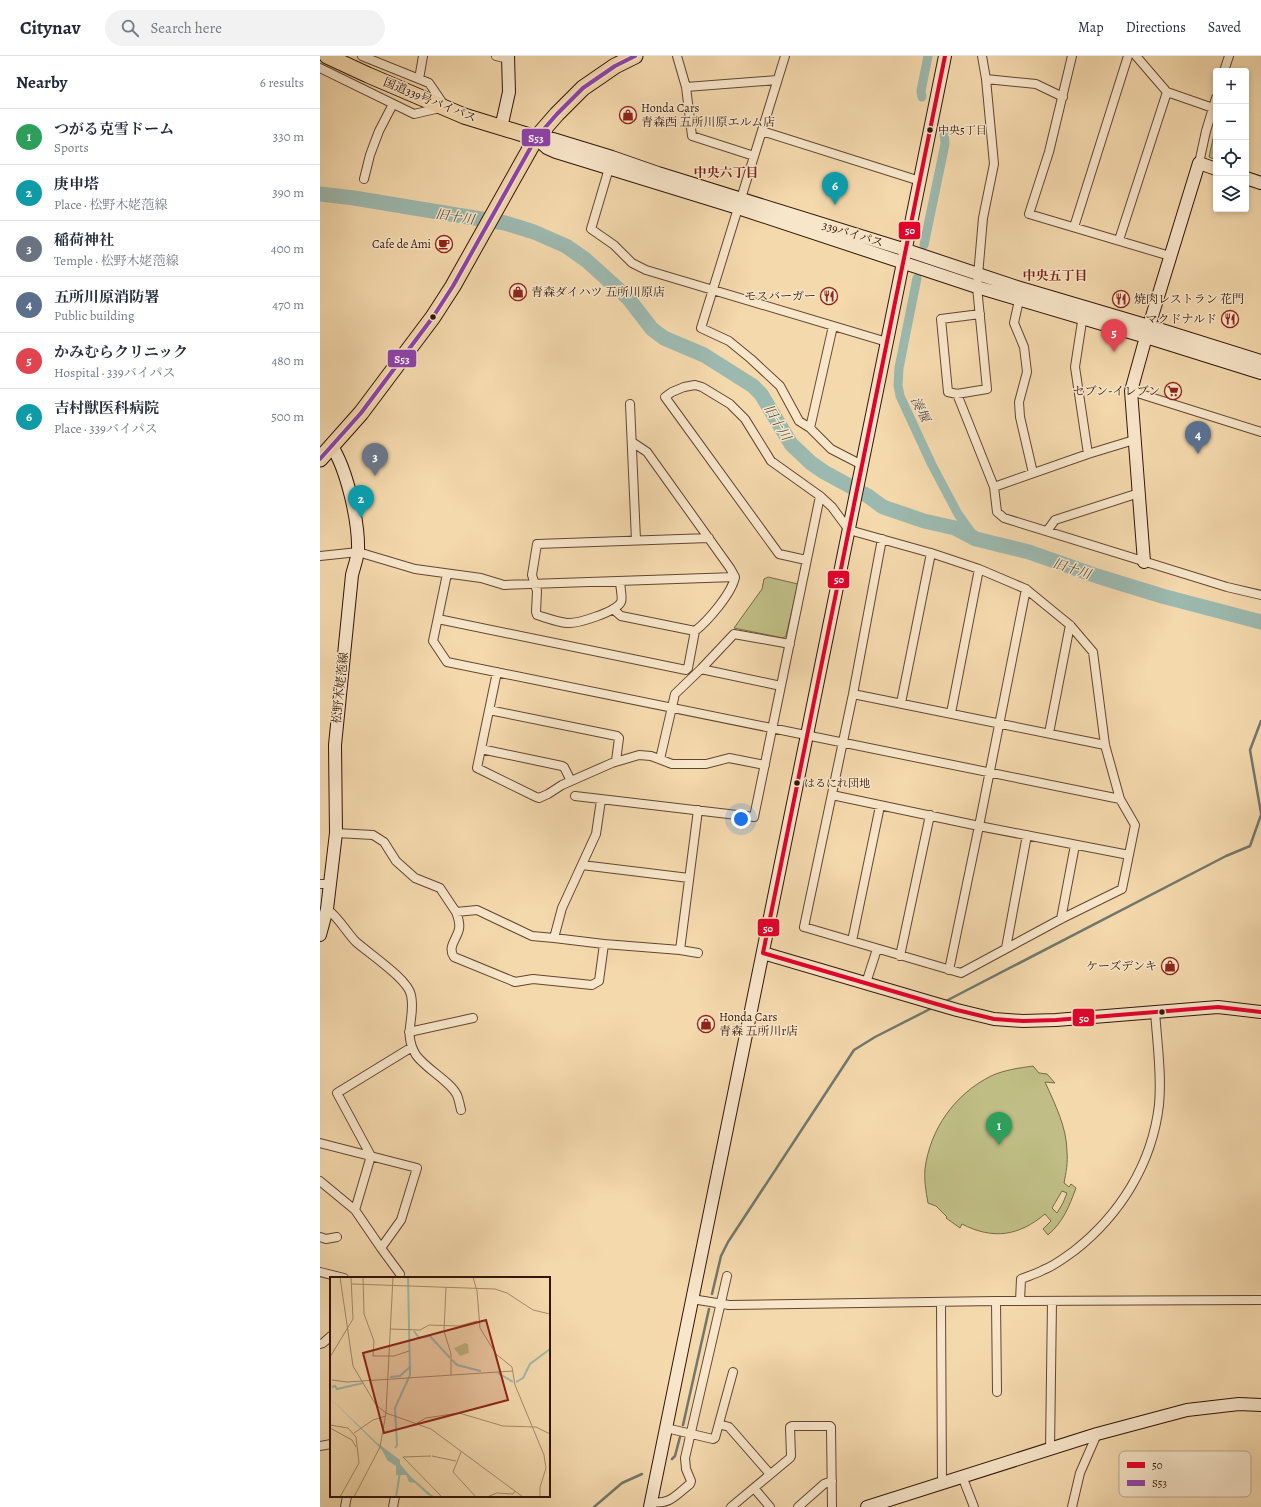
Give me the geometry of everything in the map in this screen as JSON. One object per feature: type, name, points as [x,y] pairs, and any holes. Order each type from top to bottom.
[{"type":"highway","name":"国道339号バイパス","points":[[327,56],[351,68],[444,108],[501,128],[536,138]]},
{"type":"highway","points":[[320,459],[361,413],[433,317],[479,240],[536,138],[583,88],[615,66],[635,56]]},
{"type":"street","points":[[320,68],[414,114],[444,108],[430,83],[362,56]]},
{"type":"street","points":[[419,79],[423,56]]},
{"type":"street","points":[[496,56],[508,57],[509,92],[501,128]]},
{"type":"street","points":[[677,56],[686,87],[692,136],[754,156]]},
{"type":"street","points":[[785,56],[701,328],[729,341],[751,359],[780,386],[799,421],[810,428],[831,449],[861,470]]},
{"type":"street","points":[[727,1276],[684,1464],[691,1481],[690,1484],[668,1502],[650,1505],[808,735],[945,56]]},
{"type":"street","points":[[980,314],[940,319],[948,392],[957,394],[988,389],[980,314],[977,287],[983,218],[994,164],[986,79],[982,56]]},
{"type":"street","points":[[1072,56],[1049,152],[1029,214],[1170,256]]},
{"type":"street","points":[[1074,227],[1128,56]]},
{"type":"street","points":[[1136,56],[1168,92],[1213,108],[1199,163],[1147,331],[1131,391],[1144,562]]},
{"type":"street","points":[[1225,68],[1229,56]]},
{"type":"street","points":[[986,79],[1036,84],[1063,97]]},
{"type":"street","points":[[686,87],[778,80]]},
{"type":"street","points":[[1119,240],[1168,92]]},
{"type":"street","points":[[364,179],[370,155],[379,131],[393,104]]},
{"type":"street","points":[[762,131],[920,181]]},
{"type":"street","name":"339バイパス","points":[[536,138],[553,138],[610,162],[658,173],[739,204],[906,250],[1083,313],[1261,361]]},
{"type":"street","points":[[610,162],[591,229],[614,246],[632,263],[646,270],[887,342]]},
{"type":"street","points":[[1199,163],[1213,168]]},
{"type":"street","points":[[1249,179],[1261,183]]},
{"type":"street","points":[[739,204],[903,263],[977,287],[1020,300],[1083,313],[1075,367],[1088,454]]},
{"type":"street","points":[[1020,300],[1014,323],[1024,347],[1027,372],[1020,402],[1020,417],[1033,473]]},
{"type":"street","points":[[810,428],[832,326]]},
{"type":"street","points":[[1147,331],[1261,373]]},
{"type":"street","points":[[806,560],[779,554],[664,397],[672,392],[695,385],[702,387],[730,404],[745,419],[771,460],[820,496],[832,508],[849,530],[882,539],[979,569],[1026,589],[1070,625],[1093,652],[1105,745],[1120,799],[1135,825],[1122,889],[1061,919],[961,972],[949,970],[804,928],[853,694],[882,539]]},
{"type":"street","points":[[1131,391],[1261,432]]},
{"type":"street","points":[[957,394],[994,487],[997,512],[1004,518],[1227,587],[1261,595]]},
{"type":"street","points":[[630,404],[636,540]]},
{"type":"street","points":[[994,487],[1088,454],[1134,440]]},
{"type":"street","points":[[438,619],[686,670],[688,668],[696,631],[714,612],[732,586],[735,577],[647,452],[632,442]]},
{"type":"street","name":"松野木姥萢線","points":[[320,935],[327,909],[325,884],[336,833],[335,744],[352,575],[358,552],[354,506],[337,454],[331,445]]},
{"type":"street","points":[[1047,531],[1055,520],[1139,493]]},
{"type":"street","points":[[575,796],[754,817],[820,496]]},
{"type":"street","points":[[620,581],[621,601],[613,609],[594,617],[571,623],[565,623],[537,615],[537,591],[532,575],[537,544],[709,538]]},
{"type":"street","points":[[320,556],[358,552],[400,566],[481,578],[504,585],[735,577]]},
{"type":"street","points":[[901,703],[931,554]]},
{"type":"street","points":[[951,713],[979,569]]},
{"type":"street","points":[[447,574],[433,641],[446,660],[497,672],[1120,799]]},
{"type":"street","points":[[949,970],[1026,589]]},
{"type":"street","points":[[613,609],[622,616],[696,631]]},
{"type":"street","points":[[1049,733],[1070,625]]},
{"type":"street","points":[[660,759],[675,694],[734,634],[790,644]]},
{"type":"street","points":[[701,669],[781,686]]},
{"type":"street","points":[[497,672],[477,768],[536,797],[539,798],[548,794],[571,781],[616,761],[639,755],[651,756],[672,764],[706,764],[729,758],[765,765]]},
{"type":"street","points":[[853,694],[1105,745]]},
{"type":"street","points":[[489,710],[617,736],[619,738],[616,761]]},
{"type":"street","points":[[481,749],[564,766],[571,781]]},
{"type":"street","points":[[832,795],[880,806],[1129,855]]},
{"type":"street","points":[[554,938],[562,908],[596,834],[601,800]]},
{"type":"street","points":[[852,941],[880,806]]},
{"type":"street","points":[[680,950],[698,810]]},
{"type":"street","points":[[900,956],[930,815]]},
{"type":"street","points":[[336,833],[373,835],[384,842],[396,861],[415,878],[440,888],[456,912],[459,925],[459,930],[451,948],[452,955],[516,982],[533,979],[592,985],[599,981],[604,944]]},
{"type":"street","points":[[1006,948],[1027,835]]},
{"type":"street","points":[[1061,919],[1076,845]]},
{"type":"street","points":[[582,865],[689,878]]},
{"type":"street","points":[[327,909],[355,940],[400,979],[407,987],[411,994],[412,1008],[409,1032],[412,1047],[417,1056],[457,1095],[461,1110]]},
{"type":"street","points":[[456,912],[477,910],[532,936],[698,953]]},
{"type":"street","points":[[866,983],[877,949]]},
{"type":"street","points":[[763,953],[931,1003],[994,1019],[1023,1022],[1218,1007],[1261,1012]]},
{"type":"street","points":[[1020,1301],[1021,1279],[1044,1270],[1064,1258],[1100,1228],[1122,1201],[1143,1164],[1159,1106],[1160,1081],[1155,1012]]},
{"type":"street","points":[[409,1032],[473,1018]]},
{"type":"street","points":[[356,1210],[371,1156],[337,1093],[412,1047]]},
{"type":"street","points":[[320,1142],[417,1168],[401,1220],[381,1248]]},
{"type":"street","points":[[320,1182],[356,1210],[400,1274]]},
{"type":"street","points":[[320,1237],[326,1239],[337,1237]]},
{"type":"street","points":[[320,1272],[340,1277]]},
{"type":"street","points":[[692,1299],[721,1305],[996,1301],[1261,1300]]},
{"type":"street","points":[[996,1301],[997,1392]]},
{"type":"street","points":[[1050,1450],[1052,1301]]},
{"type":"street","points":[[941,1303],[942,1483]]},
{"type":"street","points":[[320,1344],[330,1337]]},
{"type":"street","points":[[666,1428],[713,1439],[715,1438],[733,1372]]},
{"type":"street","points":[[867,1507],[1097,1434],[1187,1410],[1239,1404],[1261,1405]]},
{"type":"street","points":[[719,1424],[729,1427],[770,1474]]},
{"type":"street","points":[[731,1507],[791,1456],[790,1427],[830,1426],[832,1507]]},
{"type":"street","points":[[1072,1507],[1080,1473],[1097,1434]]},
{"type":"street","points":[[320,1446],[330,1444]]},
{"type":"street","points":[[962,1476],[974,1507]]},
{"type":"street","points":[[798,1507],[824,1484],[832,1481]]},
{"type":"street","points":[[754,1488],[770,1507]]},
{"type":"street","points":[[345,1507],[347,1497]]},
{"type":"street","points":[[392,1507],[395,1497]]},
{"type":"shaded area","points":[[1213,139],[1213,159],[1209,157]]},
{"type":"shaded area","points":[[768,577],[798,584],[786,636],[783,638],[734,628],[762,589],[764,579]]},
{"type":"shaded area","points":[[1033,1066],[1039,1073],[1047,1074],[1055,1083],[1045,1082],[1060,1116],[1065,1134],[1067,1160],[1064,1183],[1069,1187],[1071,1184],[1076,1188],[1071,1202],[1058,1225],[1048,1235],[1043,1229],[1051,1221],[1045,1214],[1025,1227],[1005,1233],[995,1234],[984,1232],[962,1224],[960,1228],[946,1218],[947,1217],[936,1206],[928,1203],[925,1169],[932,1140],[946,1114],[966,1092],[996,1074]],"holes":[[[1062,1191],[1067,1193],[1063,1203],[1057,1213],[1052,1208]]]},
{"type":"waterway","name":"湊堰","points":[[922,97],[921,91],[928,56]]},
{"type":"waterway","name":"湊堰","points":[[924,245],[945,144],[944,129]]},
{"type":"waterway","name":"旧十川","points":[[320,194],[354,198],[505,223],[534,232],[566,246],[586,260],[628,298],[652,329],[664,338],[704,355],[753,386],[761,394],[791,444],[811,463],[824,472],[868,496],[883,507],[924,521],[955,528],[976,539],[1029,552],[1097,576],[1162,596],[1261,622]]},
{"type":"waterway","name":"湊堰","points":[[917,278],[899,368],[898,385],[900,396],[932,465],[958,514],[976,539]]},
{"type":"waterway","points":[[1261,721],[1250,750],[1261,813]]},
{"type":"waterway","points":[[944,1002],[1226,856],[1250,846],[1261,815]]},
{"type":"waterway","points":[[712,1294],[721,1256],[728,1242],[854,1050],[875,1037],[932,1008]]},
{"type":"waterway","points":[[683,1425],[709,1309]]},
{"type":"waterway","points":[[672,1459],[675,1456],[680,1437]]},
{"type":"waterway","points":[[594,1507],[622,1483],[642,1474]]},
{"type":"transit line","name":"S53","points":[[320,459],[361,413],[433,317],[453,286],[536,138],[583,88],[615,66],[635,56]]},
{"type":"transit line","name":"50","points":[[945,56],[763,953],[957,1010],[994,1019],[1023,1021],[1056,1020],[1218,1007],[1261,1012]]},
{"type":"place","name":"Honda Cars 青森西 五所川原エルム店","points":[[628,115]]},
{"type":"place","name":"中央5丁目","points":[[930,130]]},
{"type":"place","name":"吉村獣医科病院","points":[[835,205]]},
{"type":"place","name":"Cafe de Ami","points":[[444,244]]},
{"type":"place","name":"青森ダイハツ 五所川原店","points":[[518,292]]},
{"type":"place","name":"モスバーガー","points":[[829,296]]},
{"type":"place","name":"焼肉レストラン 花門","points":[[1121,299]]},
{"type":"place","name":"マクドナルド","points":[[1230,319]]},
{"type":"place","name":"かみむらクリニック","points":[[1114,352]]},
{"type":"place","name":"セブン-イレブン","points":[[1173,391]]},
{"type":"place","name":"五所川原消防署","points":[[1198,454]]},
{"type":"place","name":"稲荷神社","points":[[375,476]]},
{"type":"place","name":"庚申塔","points":[[361,518]]},
{"type":"place","name":"はるにれ団地","points":[[797,783]]},
{"type":"place","name":"ケーズデンキ","points":[[1170,966]]},
{"type":"place","name":"Honda Cars 青森 五所川r店","points":[[706,1024]]},
{"type":"place","name":"つがる克雪ドーム","points":[[999,1145]]},
{"type":"district","name":"中央六丁目","points":[[726,172]]},
{"type":"district","name":"中央五丁目","points":[[1055,275]]}]
